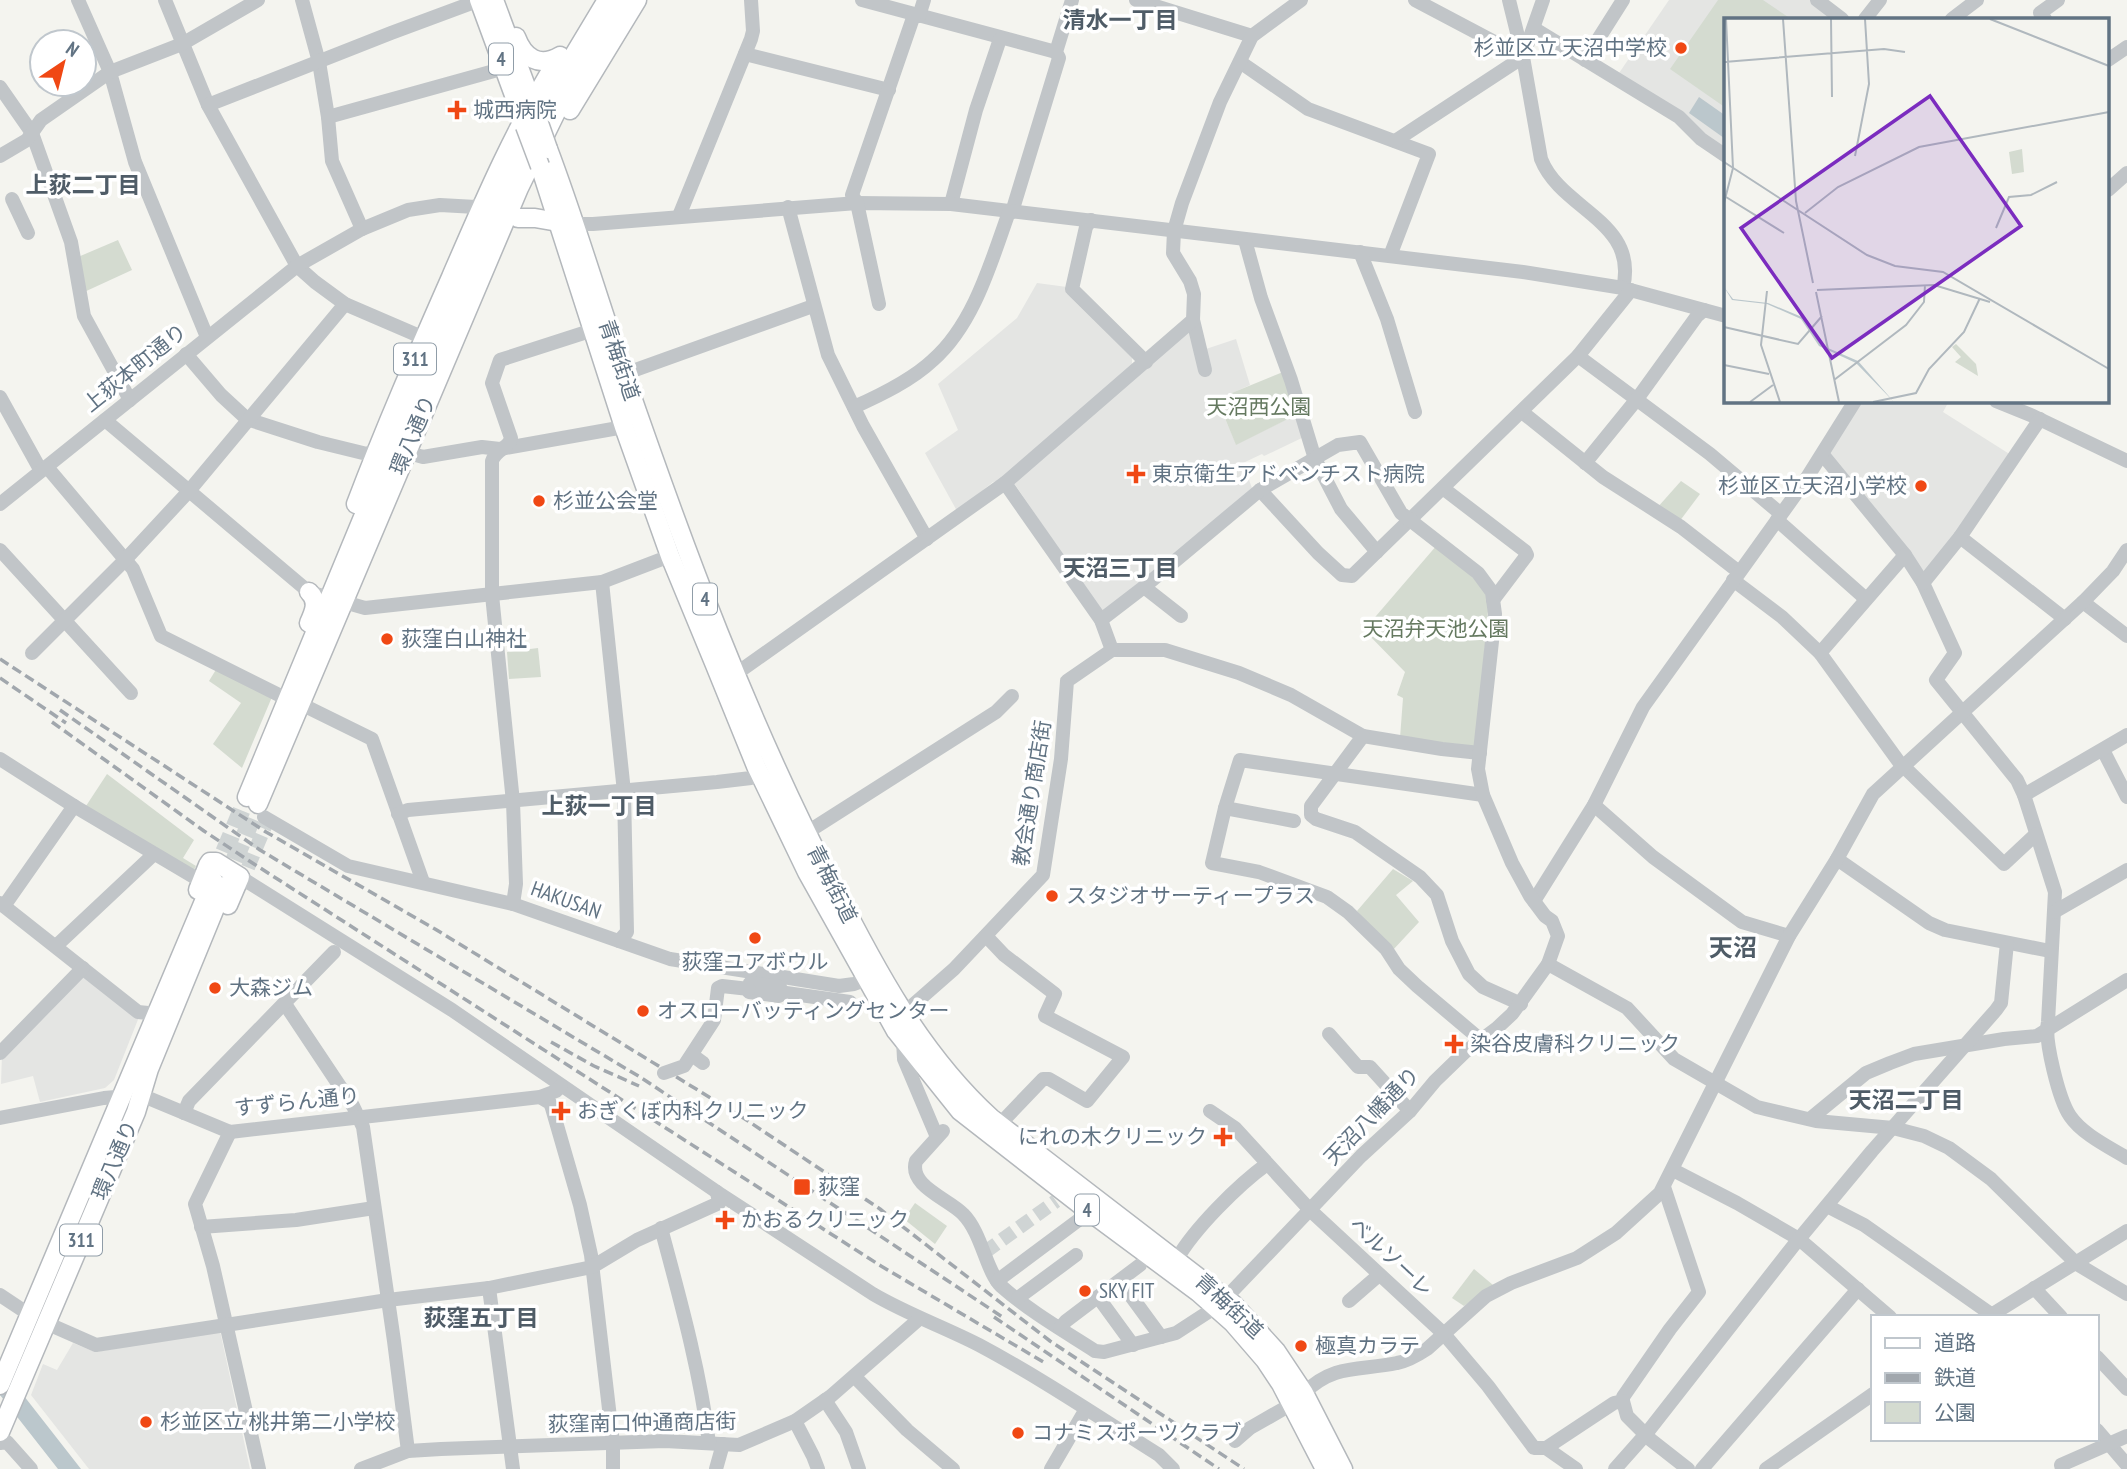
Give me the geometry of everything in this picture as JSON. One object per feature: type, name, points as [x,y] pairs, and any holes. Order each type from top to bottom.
[{"type":"main road","name":"4","points":[[479,0],[502,63],[528,114]]},
{"type":"main road","name":"311","points":[[347,555],[353,513],[376,450],[484,201],[559,56],[593,0]]},
{"type":"main road","name":"環八通り","points":[[336,600],[347,555],[451,305],[510,175],[556,85],[607,0]]},
{"type":"main road","name":"環八通り","points":[[257,806],[336,600],[386,500],[519,188],[563,98],[622,0]]},
{"type":"main road","name":"311","points":[[386,500],[405,480],[544,159],[637,0]]},
{"type":"main road","points":[[496,5],[509,19],[520,48],[528,57],[540,62],[559,56]]},
{"type":"main road","name":"4","points":[[496,5],[544,159]]},
{"type":"main road","name":"青梅街道","points":[[544,159],[698,583],[758,730],[806,833],[902,1012],[958,1085],[999,1125],[1177,1259],[1276,1351],[1298,1398],[1322,1464]]},
{"type":"main road","points":[[518,218],[535,218],[566,224]]},
{"type":"main road","name":"青梅街道","points":[[566,224],[593,330],[624,427],[670,556],[756,766],[817,892],[899,1036],[960,1111],[1221,1302]]},
{"type":"main road","points":[[309,592],[316,605],[235,799],[257,806],[309,708],[344,622],[336,600]]},
{"type":"main road","name":"311","points":[[132,1096],[130,1058],[148,1013],[219,883]]},
{"type":"main road","name":"環八通り","points":[[132,1096],[149,1069],[166,1057],[219,883]]},
{"type":"main road","name":"環八通り","points":[[0,1432],[20,1385],[38,1319],[219,883]]},
{"type":"main road","name":"環八通り","points":[[4,1376],[38,1319]]},
{"type":"main road","name":"青梅街道","points":[[1298,1398],[1343,1469]]},
{"type":"street","points":[[78,0],[110,72],[135,162],[207,337]]},
{"type":"street","points":[[164,0],[208,105],[297,266],[345,304],[424,338]]},
{"type":"street","points":[[0,156],[27,140],[41,120],[110,72],[182,44],[258,0]]},
{"type":"street","points":[[302,0],[319,61],[332,161],[362,229]]},
{"type":"street","points":[[208,105],[479,0]]},
{"type":"street","points":[[679,216],[753,31],[751,0]]},
{"type":"street","points":[[862,0],[1056,52]]},
{"type":"street","points":[[879,304],[857,203],[852,195],[924,0]]},
{"type":"street","points":[[854,407],[915,375],[948,345],[979,291],[1010,212],[1059,58],[1056,52],[1072,0]]},
{"type":"street","points":[[1136,0],[1252,36]]},
{"type":"street","points":[[1205,370],[1193,320],[1194,294],[1190,281],[1173,253],[1174,231],[1220,102],[1252,36],[1301,0]]},
{"type":"street","points":[[1415,0],[1523,57]]},
{"type":"street","points":[[1260,490],[1318,553],[1342,575],[1352,576],[1578,356],[1627,289],[1621,246],[1611,232],[1544,169],[1523,57],[1509,0]]},
{"type":"street","points":[[1395,141],[1523,57],[1543,0]]},
{"type":"street","points":[[1585,60],[1623,0]]},
{"type":"street","points":[[1817,0],[1841,18]]},
{"type":"street","points":[[1866,18],[1880,0]]},
{"type":"street","points":[[1953,18],[1977,0]]},
{"type":"street","points":[[2044,18],[2040,13],[2058,0]]},
{"type":"street","points":[[1533,31],[1538,31],[1679,117],[1701,139],[1724,155]]},
{"type":"street","points":[[951,204],[976,110],[1000,38]]},
{"type":"street","points":[[2110,59],[2127,47]]},
{"type":"street","points":[[745,54],[889,90]]},
{"type":"street","points":[[1240,62],[1308,109],[1429,154],[1390,256]]},
{"type":"street","points":[[328,117],[494,71],[502,63]]},
{"type":"street","points":[[0,87],[32,133],[71,242],[84,316],[130,400]]},
{"type":"street","points":[[2110,188],[2127,173]]},
{"type":"street","points":[[12,199],[28,233]]},
{"type":"street","name":"上荻本町通り","points":[[0,504],[297,266],[362,229],[408,211],[440,205],[476,207],[484,201]]},
{"type":"street","points":[[566,224],[857,203],[951,204],[1523,272],[1627,289],[1724,315]]},
{"type":"street","points":[[788,207],[828,355],[927,539]]},
{"type":"street","points":[[1091,220],[1086,227],[1072,289],[1146,362]]},
{"type":"street","points":[[1245,240],[1261,298],[1315,459],[1341,509],[1377,552]]},
{"type":"street","points":[[1360,252],[1387,319],[1415,412]]},
{"type":"street","points":[[32,653],[189,491],[345,304]]},
{"type":"street","points":[[624,374],[813,306]]},
{"type":"street","points":[[1585,463],[1704,310]]},
{"type":"street","points":[[726,692],[727,682],[735,673],[1005,483],[1193,320]]},
{"type":"street","points":[[513,904],[516,884],[513,802],[492,595],[492,461],[500,449],[509,444],[511,438],[492,383],[500,360],[593,330]]},
{"type":"street","points":[[186,355],[221,395],[247,419],[318,442],[367,454],[376,450]]},
{"type":"street","points":[[1578,356],[1707,452],[1866,599]]},
{"type":"street","points":[[0,397],[44,469],[133,569],[161,636],[279,695]]},
{"type":"street","points":[[1534,901],[1594,805],[1643,708],[1823,455],[1854,402]]},
{"type":"street","points":[[1998,402],[2127,461]]},
{"type":"street","points":[[1522,412],[1602,477],[1681,527],[1782,617],[1820,653],[1903,766],[2004,864],[2036,834]]},
{"type":"street","points":[[1923,583],[1960,537],[2040,419]]},
{"type":"street","points":[[105,420],[309,592],[366,608],[602,582],[670,556]]},
{"type":"street","points":[[416,455],[423,457],[482,447],[500,449],[624,427],[645,433]]},
{"type":"street","points":[[1101,620],[1260,490],[1338,445],[1360,442],[1401,513],[1478,573],[1492,592],[1494,614],[1478,769],[1483,795],[1512,863],[1534,901],[1552,921],[1558,936],[1548,964],[1627,1007],[1674,1059],[1757,1107],[1810,1119],[1893,1128],[1924,1136],[1949,1148],[1992,1179],[2077,1264],[2127,1294]]},
{"type":"street","points":[[1823,455],[1905,555],[1923,583],[1955,653],[1936,680],[2017,780],[2024,794],[2054,892],[2046,1031],[2057,1082],[2070,1116],[2085,1130],[2127,1158]]},
{"type":"street","points":[[1005,483],[1101,620],[1107,656],[1165,650],[1239,673],[1291,695],[1363,736],[1480,753]]},
{"type":"street","points":[[1444,489],[1527,555],[1493,600]]},
{"type":"street","points":[[1960,537],[2065,619]]},
{"type":"street","points":[[0,550],[131,693]]},
{"type":"street","points":[[1235,1441],[1250,1428],[1298,1398],[1312,1385],[1341,1371],[1404,1362],[1427,1349],[1486,1297],[1511,1283],[1577,1258],[1616,1233],[1660,1193],[1790,936],[1873,794],[2083,602],[2113,571],[2127,550]]},
{"type":"street","points":[[1820,653],[1905,555]]},
{"type":"street","points":[[602,582],[624,792],[627,932],[619,941]]},
{"type":"street","points":[[1144,587],[1181,616]]},
{"type":"street","points":[[2083,602],[2127,636]]},
{"type":"street","name":"教会通り商店街","points":[[902,1012],[937,984],[1044,874],[1061,759],[1067,681],[1107,656]]},
{"type":"street","points":[[806,833],[996,712],[1012,696]]},
{"type":"street","points":[[309,708],[372,739],[424,882]]},
{"type":"street","points":[[2024,794],[2127,735]]},
{"type":"street","points":[[1363,736],[1311,806],[1311,815],[1355,832],[1420,877],[1437,895],[1452,941],[1469,974],[1483,987],[1521,1004]]},
{"type":"street","points":[[2102,751],[2127,797]]},
{"type":"street","points":[[0,759],[199,880],[219,883],[452,1010],[717,1192],[873,1294],[919,1319],[980,1346],[1159,1455],[1173,1469]]},
{"type":"street","points":[[1481,1041],[1399,969],[1385,949],[1349,912],[1327,897],[1259,872],[1212,863],[1240,761],[1483,795]]},
{"type":"street","points":[[398,814],[408,810],[624,792],[751,778],[756,773],[756,766]]},
{"type":"street","points":[[1594,805],[1653,857],[1742,922],[1790,936]]},
{"type":"street","points":[[74,806],[2,904],[138,1013],[148,1013]]},
{"type":"street","name":"HAKUSAN","points":[[257,806],[348,866],[513,904],[670,959],[839,986],[865,980]]},
{"type":"street","points":[[1225,808],[1294,821]]},
{"type":"street","points":[[56,946],[154,853]]},
{"type":"street","points":[[1837,859],[1929,923],[1945,930],[2050,951]]},
{"type":"street","points":[[2054,912],[2127,870]]},
{"type":"street","points":[[986,936],[1004,955],[1055,994],[1045,1016],[1123,1057],[1087,1101],[1049,1079],[1043,1079],[999,1125]]},
{"type":"street","points":[[1615,1469],[1646,1434],[1799,1239],[2001,1003],[2007,943]]},
{"type":"street","points":[[184,1113],[189,1101],[334,952]]},
{"type":"street","name":"天沼八幡通り","points":[[997,1281],[1095,1351],[1104,1352],[1176,1333],[1221,1302],[1361,1156],[1410,1111],[1435,1081],[1521,1004],[1548,964]]},
{"type":"street","points":[[0,1053],[83,968]]},
{"type":"street","points":[[1810,1119],[1866,1073],[1914,1054],[2037,1036],[2127,980]]},
{"type":"street","points":[[664,1073],[697,1059],[714,1020],[718,988],[722,986],[749,989],[750,983],[780,987],[779,992],[817,1004],[850,1002]]},
{"type":"street","points":[[285,1004],[356,1111],[363,1127],[408,1451]]},
{"type":"street","points":[[902,1012],[895,1024],[904,1059],[940,1134],[916,1161],[917,1176],[970,1222],[997,1281],[1080,1219]]},
{"type":"street","points":[[1329,1034],[1358,1067],[1370,1067],[1410,1111]]},
{"type":"street","name":"すずらん通り","points":[[0,1118],[82,1101],[132,1096],[230,1132],[356,1111],[540,1097],[556,1091],[561,1086]]},
{"type":"street","points":[[540,1097],[550,1103],[552,1108],[580,1205],[592,1267],[613,1443],[613,1469]]},
{"type":"street","name":"ベルソーレ","points":[[1210,1111],[1236,1128],[1310,1210],[1444,1334],[1489,1387],[1534,1448],[1546,1448]]},
{"type":"street","points":[[230,1132],[195,1204],[259,1469]]},
{"type":"street","points":[[1177,1259],[1222,1206],[1253,1174],[1267,1164]]},
{"type":"street","points":[[1673,1170],[1799,1239],[1888,1315]]},
{"type":"street","points":[[1664,1187],[1699,1292],[1670,1329],[1623,1397],[1623,1401],[1627,1416],[1688,1469]]},
{"type":"street","points":[[0,1295],[38,1319],[96,1345],[226,1324],[389,1305],[592,1267],[661,1228],[719,1203],[717,1192]]},
{"type":"street","points":[[1827,1206],[1864,1225],[1991,1315]]},
{"type":"street","points":[[201,1227],[296,1220],[374,1208]]},
{"type":"street","points":[[661,1228],[716,1444],[716,1469]]},
{"type":"street","points":[[1994,1315],[2127,1231]]},
{"type":"street","points":[[1018,1298],[1076,1255]]},
{"type":"street","points":[[1060,1328],[1140,1265]]},
{"type":"street","points":[[1349,1301],[1379,1275]]},
{"type":"street","points":[[1120,1281],[1161,1337]]},
{"type":"street","points":[[489,1287],[513,1469]]},
{"type":"street","points":[[2034,1288],[2058,1315]]},
{"type":"street","points":[[1702,1469],[1858,1289]]},
{"type":"street","points":[[1098,1297],[1133,1345]]},
{"type":"street","name":"荻窪南口仲通商店街","points":[[361,1469],[408,1451],[613,1443],[739,1446],[794,1421],[825,1400],[855,1377],[919,1319]]},
{"type":"street","points":[[2099,1359],[2127,1389]]},
{"type":"street","points":[[855,1377],[907,1430],[953,1469]]},
{"type":"street","points":[[1766,1469],[1871,1395]]},
{"type":"street","points":[[825,1400],[846,1432],[859,1469]]},
{"type":"street","points":[[1576,1469],[1546,1448],[1614,1403],[1623,1401]]},
{"type":"street","points":[[1051,1469],[1086,1409]]},
{"type":"street","points":[[794,1421],[818,1469]]},
{"type":"street","points":[[2099,1432],[2127,1465]]},
{"type":"street","points":[[2062,1469],[2061,1465],[2127,1436]]},
{"type":"street","points":[[0,1443],[6,1442],[31,1469]]},
{"type":"shaded area","name":"杉並区立 天沼中学校","points":[[1669,0],[1810,0],[1833,18],[1724,18],[1724,151],[1617,76]]},
{"type":"shaded area","points":[[1699,97],[1724,115],[1724,138],[1689,113]]},
{"type":"shaded area","points":[[1037,283],[1067,287],[1066,293],[1132,358],[1132,370],[1002,480],[993,482],[957,511],[925,453],[958,430],[938,384],[1017,318]]},
{"type":"shaded area","name":"東京衛生アドベンチスト病院","points":[[1189,330],[1203,350],[1236,339],[1250,385],[1217,400],[1236,444],[1298,414],[1306,436],[1243,463],[1253,491],[1103,614],[1014,483]]},
{"type":"shaded area","name":"杉並区立天沼小学校","points":[[1859,402],[1948,402],[1943,412],[2011,455],[1926,575],[1829,453]]},
{"type":"shaded area","points":[[79,974],[139,1017],[114,1080],[105,1088],[40,1102],[33,1076],[1,1084],[2,1054]]},
{"type":"shaded area","name":"杉並区立 桃井第二小学校","points":[[220,1331],[250,1469],[89,1469],[31,1395],[43,1364],[57,1370],[73,1343],[95,1352]]},
{"type":"shaded area","points":[[0,1363],[81,1469],[58,1469],[0,1395]]},
{"type":"green space","points":[[1718,0],[1763,0],[1790,18],[1724,18],[1724,107],[1670,69]]},
{"type":"green space","points":[[118,240],[132,270],[82,293],[78,257]]},
{"type":"green space","name":"天沼西公園","points":[[1283,372],[1298,414],[1236,445],[1217,399]]},
{"type":"green space","points":[[1681,481],[1700,494],[1679,522],[1657,508]]},
{"type":"green space","name":"天沼弁天池公園","points":[[1437,545],[1479,583],[1489,600],[1476,747],[1400,738],[1403,698],[1397,695],[1405,672],[1364,630]]},
{"type":"green space","points":[[538,648],[541,677],[509,679],[507,652]]},
{"type":"green space","points":[[217,668],[272,697],[242,768],[213,744],[241,703],[209,681]]},
{"type":"green space","points":[[107,774],[194,840],[183,858],[196,866],[193,872],[86,806]]},
{"type":"green space","points":[[1393,869],[1413,881],[1396,895],[1419,922],[1392,951],[1357,911]]},
{"type":"green space","points":[[915,1203],[947,1226],[935,1244],[904,1219]]},
{"type":"green space","points":[[1474,1269],[1493,1285],[1464,1306],[1452,1298]]},
{"type":"tunnel","points":[[214,877],[247,797]]},
{"type":"tunnel","points":[[224,885],[258,804]]},
{"type":"tunnel","points":[[240,887],[271,812]]},
{"type":"tunnel","points":[[985,1252],[1056,1201]]},
{"type":"railway","points":[[0,659],[266,832],[435,929],[745,1119],[880,1209],[1050,1341],[1244,1469]]},
{"type":"railway","points":[[0,678],[66,723]]},
{"type":"railway","points":[[60,710],[260,850],[640,1077],[1004,1318]]},
{"type":"railway","points":[[52,722],[254,864],[881,1266],[1045,1363]]},
{"type":"railway","points":[[551,1042],[594,1066],[639,1086]]},
{"type":"railway","points":[[994,1317],[1219,1469]]},
{"type":"place","name":"杉並区立 天沼中学校","points":[[1681,48]]},
{"type":"place","name":"城西病院","points":[[457,110]]},
{"type":"place","name":"東京衛生アドベンチスト病院","points":[[1136,474]]},
{"type":"place","name":"杉並区立天沼小学校","points":[[1921,486]]},
{"type":"place","name":"杉並公会堂","points":[[539,501]]},
{"type":"place","name":"荻窪白山神社","points":[[387,639]]},
{"type":"place","name":"スタジオサーティープラス","points":[[1052,896]]},
{"type":"place","name":"荻窪ユアボウル","points":[[755,938]]},
{"type":"place","name":"大森ジム","points":[[215,988]]},
{"type":"place","name":"オスローバッティングセンター","points":[[643,1011]]},
{"type":"place","name":"染谷皮膚科クリニック","points":[[1454,1044]]},
{"type":"place","name":"おぎくぼ内科クリニック","points":[[561,1111]]},
{"type":"place","name":"にれの木クリニック","points":[[1223,1137]]},
{"type":"place","name":"荻窪","points":[[802,1187]]},
{"type":"place","name":"かおるクリニック","points":[[725,1220]]},
{"type":"place","name":"SKY FIT","points":[[1085,1291]]},
{"type":"place","name":"極真カラテ","points":[[1301,1346]]},
{"type":"place","name":"杉並区立 桃井第二小学校","points":[[146,1422]]},
{"type":"place","name":"コナミスポーツクラブ","points":[[1018,1433]]},
{"type":"district","name":"清水一丁目","points":[[1120,20]]},
{"type":"district","name":"上荻二丁目","points":[[83,185]]},
{"type":"district","name":"天沼三丁目","points":[[1120,568]]},
{"type":"district","name":"上荻一丁目","points":[[599,806]]},
{"type":"district","name":"天沼","points":[[1733,948]]},
{"type":"district","name":"天沼二丁目","points":[[1906,1100]]},
{"type":"district","name":"荻窪五丁目","points":[[481,1318]]}]
